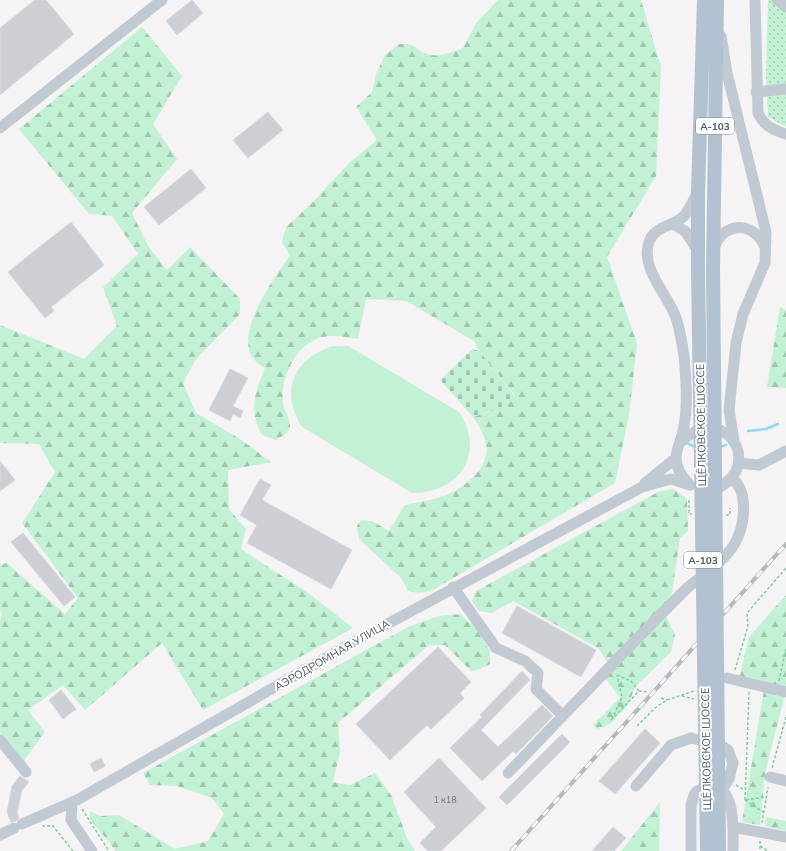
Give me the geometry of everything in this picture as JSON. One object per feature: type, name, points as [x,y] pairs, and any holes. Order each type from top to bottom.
[{"type":"main road","name":"ЩЁЛКОВСКОЕ ШОССЕ","points":[[707,851],[698,192],[713,1]]},
{"type":"main road","name":"ЩЁЛКОВСКОЕ ШОССЕ","points":[[713,1],[713,270],[718,851]]},
{"type":"street","points":[[0,128],[162,0]]},
{"type":"street","points":[[755,0],[756,92],[758,113],[762,122],[768,127],[786,134]]},
{"type":"street","points":[[777,0],[786,6]]},
{"type":"street","points":[[642,487],[671,479],[701,490],[713,490],[724,486],[732,478],[739,463],[739,454],[734,442],[729,410],[736,342],[743,314],[766,263],[766,232],[727,74],[713,1]]},
{"type":"street","points":[[756,92],[786,89]]},
{"type":"street","points":[[690,485],[682,477],[677,468],[676,458],[682,441],[686,400],[686,374],[680,330],[649,264],[647,252],[649,242],[656,232],[667,225],[673,224],[684,216],[698,192]]},
{"type":"street","points":[[673,224],[685,231],[698,251]]},
{"type":"street","points":[[713,249],[725,231],[735,228],[746,228],[757,234],[767,252]]},
{"type":"street","points":[[686,400],[695,420],[702,427]]},
{"type":"street","points":[[715,428],[723,421],[729,410]]},
{"type":"street","points":[[682,441],[691,432],[702,427],[715,428],[726,433],[734,442]]},
{"type":"street","points":[[739,463],[759,465],[786,451]]},
{"type":"street","points":[[642,487],[676,458]]},
{"type":"street","points":[[508,773],[563,716],[612,672],[686,589],[729,553],[738,537],[743,517],[741,488],[732,478]]},
{"type":"street","name":"АЭРОДРОМНАЯ УЛИЦА","points":[[0,835],[74,802],[453,587],[642,487]]},
{"type":"street","points":[[453,587],[496,648],[525,661],[538,673],[536,690],[563,716]]},
{"type":"street","points":[[732,679],[781,691]]},
{"type":"street","points":[[636,786],[671,745],[691,738],[726,748],[732,756],[733,763],[729,779],[721,791]]},
{"type":"street","points":[[0,740],[26,772]]},
{"type":"street","points":[[770,777],[786,780]]},
{"type":"street","points":[[691,851],[691,806],[694,795],[698,791],[707,788],[721,791],[730,801],[733,809],[733,851]]},
{"type":"street","points":[[74,802],[71,820],[92,851]]},
{"type":"street","points":[[733,828],[786,837]]},
{"type":"path","points":[[689,500],[689,514]]},
{"type":"path","points":[[726,515],[730,515],[730,508]]},
{"type":"path","points":[[732,679],[748,626],[747,612],[786,568]]},
{"type":"path","points":[[781,691],[786,648]]},
{"type":"path","points":[[732,679],[735,668]]},
{"type":"path","points":[[612,672],[622,697],[611,720],[639,691]]},
{"type":"path","points":[[612,672],[631,682],[639,691],[648,692]]},
{"type":"path","points":[[745,800],[750,684]]},
{"type":"path","points":[[637,726],[655,708],[667,700],[695,690]]},
{"type":"path","points":[[661,698],[667,700]]},
{"type":"path","points":[[732,780],[745,791]]},
{"type":"path","points":[[745,800],[766,797]]},
{"type":"path","points":[[745,800],[763,813]]},
{"type":"path","points":[[74,802],[109,851]]},
{"type":"path","points":[[36,828],[53,826],[73,851]]},
{"type":"path","points":[[760,838],[760,851]]},
{"type":"path","points":[[760,846],[768,851]]},
{"type":"green space","points":[[498,0],[641,0],[661,67],[656,176],[607,257],[637,343],[629,415],[615,483],[431,591],[418,593],[408,591],[402,579],[359,539],[357,526],[361,520],[372,521],[389,531],[405,505],[444,496],[465,484],[481,467],[485,460],[486,453],[485,439],[473,417],[500,408],[516,397],[479,351],[474,341],[406,301],[366,299],[358,339],[333,336],[319,338],[310,342],[302,349],[290,365],[284,384],[283,404],[289,420],[290,428],[285,434],[276,440],[262,435],[255,418],[254,402],[265,368],[253,358],[249,347],[249,334],[252,320],[259,305],[275,277],[290,256],[282,242],[286,227],[312,203],[349,163],[377,140],[356,107],[372,92],[376,74],[385,55],[399,44],[412,45],[430,55],[444,54],[463,48],[477,22]]},
{"type":"green space","points":[[768,0],[786,0],[786,127],[768,117],[766,76]]},
{"type":"green space","points":[[142,27],[182,76],[153,124],[177,159],[132,213],[148,246],[167,270],[190,247],[240,299],[240,314],[196,359],[183,383],[196,413],[240,439],[271,462],[228,470],[229,509],[246,529],[241,549],[308,593],[353,628],[203,710],[162,643],[85,710],[63,685],[28,710],[45,732],[23,762],[0,732],[0,620],[2,614],[0,611],[0,565],[7,563],[65,614],[78,598],[22,523],[55,472],[39,444],[0,443],[0,325],[84,359],[117,326],[103,287],[138,254],[112,216],[89,214],[19,129]]},
{"type":"green space","points":[[780,307],[786,310],[786,388],[767,387]]},
{"type":"green space","points":[[333,346],[348,346],[459,412],[467,427],[470,442],[469,456],[464,468],[455,478],[443,486],[429,491],[412,493],[302,427],[295,414],[292,401],[291,389],[294,378],[300,367],[308,359],[320,351]]},
{"type":"green space","points":[[472,349],[479,351],[516,398],[500,408],[473,417],[440,380]]},
{"type":"green space","points":[[673,489],[684,496],[687,500],[688,531],[680,538],[672,593],[665,614],[675,635],[671,652],[635,687],[628,705],[610,724],[597,729],[593,725],[620,698],[602,674],[610,665],[598,648],[513,601],[492,613],[479,611],[472,601],[476,591],[660,491]]},
{"type":"green space","points":[[786,595],[786,690],[739,678],[749,637]]},
{"type":"green space","points":[[460,614],[476,629],[490,651],[490,664],[480,669],[471,671],[445,645],[429,645],[338,723],[340,752],[333,782],[350,785],[375,773],[391,795],[407,838],[415,851],[116,851],[90,819],[90,811],[101,816],[119,815],[175,849],[208,841],[224,814],[212,798],[177,786],[150,785],[143,773],[408,627],[439,616]]},
{"type":"green space","points":[[764,690],[785,695],[765,773],[760,825],[742,822]]},
{"type":"green space","points":[[660,802],[659,851],[621,851]]},
{"type":"green space","points":[[766,817],[786,821],[786,831],[765,826]]},
{"type":"building","points":[[35,0],[46,0],[74,34],[0,95],[0,28]]},
{"type":"building","points":[[192,0],[203,13],[177,35],[166,21]]},
{"type":"building","points":[[268,112],[283,130],[248,158],[233,140]]},
{"type":"building","points":[[191,169],[206,188],[159,225],[144,207]]},
{"type":"building","points":[[71,222],[104,265],[51,307],[54,311],[45,318],[8,272]]},
{"type":"building","points":[[230,369],[248,378],[233,406],[243,411],[240,418],[233,414],[230,421],[209,410]]},
{"type":"building","points":[[0,461],[15,480],[0,491]]},
{"type":"building","points":[[260,479],[271,485],[262,500],[352,550],[331,589],[247,543],[257,525],[240,515]]},
{"type":"building","points":[[23,533],[75,597],[64,606],[11,542]]},
{"type":"building","points":[[517,606],[596,650],[581,677],[502,633]]},
{"type":"building","points":[[438,647],[471,682],[460,693],[464,698],[431,729],[427,725],[390,760],[356,724]]},
{"type":"building","points":[[522,671],[530,680],[481,730],[498,747],[542,705],[553,716],[516,754],[513,751],[482,781],[450,748],[482,717],[480,715]]},
{"type":"building","points":[[61,690],[76,709],[63,719],[49,700]]},
{"type":"building","points":[[645,729],[660,743],[615,794],[599,781]]},
{"type":"building","points":[[562,734],[570,742],[507,805],[499,797]]},
{"type":"building","points":[[101,758],[105,766],[94,772],[90,764]]},
{"type":"building","points":[[439,758],[486,808],[441,851],[428,851],[420,843],[436,827],[404,792]]},
{"type":"building","points":[[20,776],[29,782],[22,790],[17,813],[19,818],[16,821],[11,822],[7,812],[12,786]]},
{"type":"building","points":[[613,827],[626,838],[614,851],[592,851]]},
{"type":"waterway","points":[[748,431],[766,429],[778,424]]},
{"type":"waterway","points":[[686,443],[696,447]]},
{"type":"waterway","points":[[719,447],[726,445]]},
{"type":"railway","points":[[511,851],[786,544]]}]
